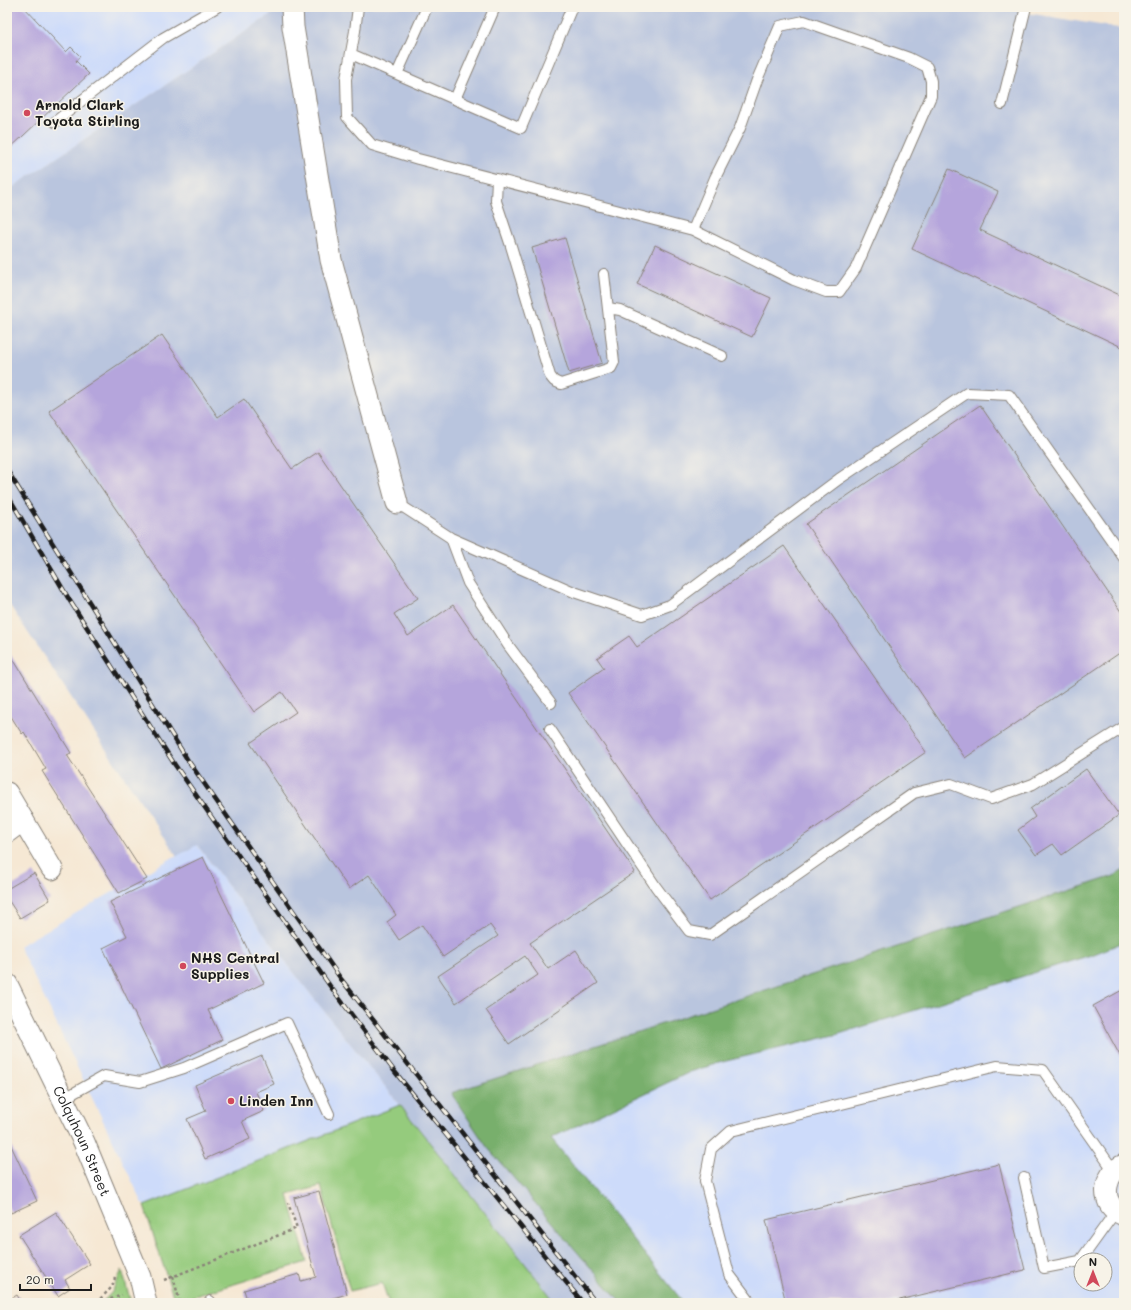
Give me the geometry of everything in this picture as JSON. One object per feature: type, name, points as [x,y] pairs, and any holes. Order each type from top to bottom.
[{"type":"street","points":[[292,7],[293,27],[331,260],[397,503]]},
{"type":"street","points":[[7,793],[15,826],[52,869]]},
{"type":"street","name":"Colquhoun Street","points":[[7,984],[84,1142],[140,1278],[144,1295]]},
{"type":"street","points":[[1119,1168],[1109,1178],[1107,1195],[1110,1204],[1120,1213]]},
{"type":"lane","points":[[55,122],[163,38],[217,7]]},
{"type":"lane","points":[[358,7],[346,79],[347,116],[372,145],[418,159],[693,230],[794,280],[826,292],[839,292],[856,268],[931,96],[931,81],[927,67],[909,58],[804,21],[780,26],[757,80],[740,128],[715,178],[693,230]]},
{"type":"lane","points":[[397,74],[427,7]]},
{"type":"lane","points":[[455,99],[495,7]]},
{"type":"lane","points":[[351,54],[521,128],[572,7]]},
{"type":"lane","points":[[1002,104],[1026,7]]},
{"type":"lane","points":[[497,179],[496,201],[550,376],[554,381],[560,384],[611,368],[614,362],[604,274]]},
{"type":"lane","points":[[608,308],[620,310],[722,356]]},
{"type":"lane","points":[[397,503],[451,538],[574,592],[642,615],[670,605],[839,479],[967,393],[1009,395],[1124,558]]},
{"type":"lane","points":[[451,538],[468,583],[508,645],[551,703]]},
{"type":"lane","points":[[550,729],[656,887],[689,931],[710,934],[914,793],[951,784],[991,799],[1033,784],[1124,727]]},
{"type":"lane","points":[[63,1098],[104,1076],[140,1082],[184,1068],[287,1023],[329,1114]]},
{"type":"lane","points":[[751,1303],[729,1274],[705,1181],[711,1149],[731,1131],[997,1066],[1043,1070],[1119,1168]]},
{"type":"lane","points":[[1024,1178],[1044,1268],[1080,1261],[1120,1213]]},
{"type":"path","points":[[99,1303],[144,1295],[173,1276],[297,1228],[288,1203]]},
{"type":"path","points":[[173,1276],[180,1303]]},
{"type":"shaded area","points":[[7,7],[279,7],[279,9],[7,191]]},
{"type":"shaded area","points":[[279,7],[1012,7],[1027,13],[1124,29],[1124,870],[1114,876],[451,1093],[624,1303],[556,1303],[315,1000],[197,845],[177,856],[7,601],[7,191],[279,9]]},
{"type":"shaded area","points":[[196,844],[315,1000],[400,1105],[144,1206],[19,946]]},
{"type":"shaded area","points":[[1124,942],[1124,1303],[684,1303],[551,1138],[690,1072],[722,1062],[839,1034],[1094,954]]},
{"type":"green space","points":[[1124,870],[1124,942],[1094,954],[839,1034],[722,1062],[690,1072],[551,1138],[684,1303],[621,1303],[487,1147],[451,1093],[1114,876]]},
{"type":"green space","points":[[400,1105],[556,1303],[389,1303],[382,1283],[350,1291],[321,1186],[288,1195],[307,1262],[175,1302],[144,1206]]},
{"type":"green space","points":[[122,1270],[131,1303],[102,1303],[112,1292]]},
{"type":"building","name":"Arnold Clark Toyota Stirling","points":[[15,7],[24,7],[66,52],[71,47],[80,56],[76,61],[89,74],[7,151],[7,15]]},
{"type":"building","points":[[949,169],[998,192],[980,230],[1124,297],[1124,348],[912,249]]},
{"type":"building","points":[[565,238],[602,363],[569,373],[532,248]]},
{"type":"building","points":[[655,245],[771,298],[752,337],[637,284]]},
{"type":"building","points":[[162,335],[218,417],[244,399],[292,469],[318,452],[418,598],[394,614],[408,636],[453,605],[635,872],[530,943],[548,969],[576,950],[598,983],[509,1044],[486,1010],[538,975],[525,956],[456,1003],[438,976],[498,936],[490,925],[443,957],[422,925],[399,940],[387,922],[396,915],[369,875],[349,889],[250,743],[296,712],[282,692],[254,712],[49,411]]},
{"type":"building","points":[[980,405],[1124,616],[1124,650],[965,758],[806,524]]},
{"type":"building","points":[[784,546],[926,752],[710,900],[568,693],[604,668],[597,658],[629,636],[637,647]]},
{"type":"building","points":[[7,649],[71,753],[67,755],[147,879],[119,893],[42,771],[46,769],[24,732],[22,734],[7,710]]},
{"type":"building","points":[[1086,769],[1119,815],[1062,855],[1053,844],[1036,855],[1018,830],[1035,817],[1030,809]]},
{"type":"building","name":"NHS Central Supplies","points":[[203,857],[264,983],[208,1010],[222,1040],[161,1069],[103,948],[127,936],[110,902]]},
{"type":"building","points":[[34,873],[50,900],[20,918],[7,898],[7,889]]},
{"type":"building","points":[[1124,989],[1124,1063],[1093,1006]]},
{"type":"building","name":"Linden Inn","points":[[262,1056],[274,1084],[256,1092],[264,1111],[242,1121],[250,1139],[205,1159],[187,1119],[206,1111],[195,1085]]},
{"type":"building","points":[[7,1137],[37,1201],[11,1213],[7,1205]]},
{"type":"building","points":[[999,1164],[1025,1270],[887,1303],[786,1303],[766,1220]]},
{"type":"building","points":[[319,1191],[347,1294],[316,1303],[248,1303],[244,1290],[299,1274],[301,1281],[316,1277],[294,1198]]},
{"type":"building","points":[[56,1212],[90,1264],[65,1280],[70,1288],[58,1296],[19,1235]]},
{"type":"building","points":[[17,1295],[22,1303],[7,1303],[7,1301]]},
{"type":"railway","points":[[7,470],[187,759],[341,979],[596,1303]]},
{"type":"railway","points":[[7,494],[70,601],[175,765],[330,986],[395,1072],[583,1303]]},
{"type":"place","name":"Arnold Clark Toyota Stirling","points":[[27,113]]},
{"type":"place","name":"NHS Central Supplies","points":[[183,966]]},
{"type":"place","name":"Linden Inn","points":[[231,1101]]}]
